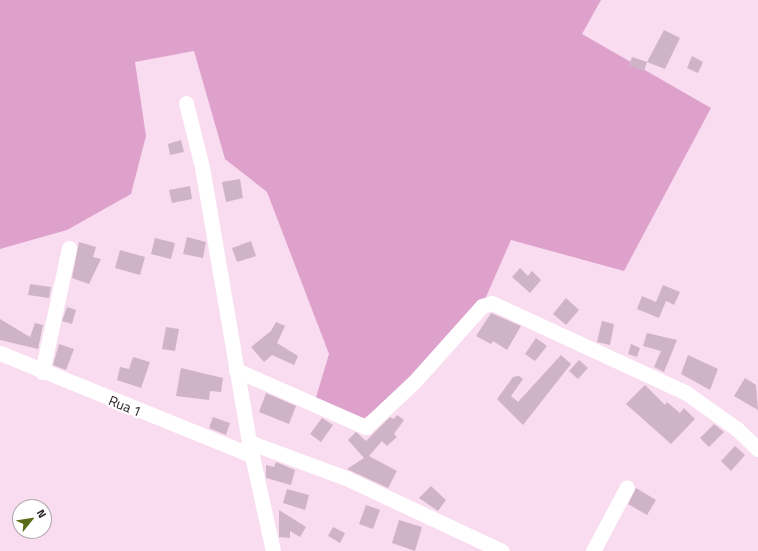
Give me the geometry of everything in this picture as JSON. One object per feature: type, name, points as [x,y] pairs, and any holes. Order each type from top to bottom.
[{"type":"street","points":[[186,103],[218,250],[236,370],[250,449],[273,551]]},
{"type":"street","points":[[42,372],[69,248]]},
{"type":"street","points":[[236,370],[366,427],[414,382],[482,306],[492,303],[685,392],[737,429],[758,449]]},
{"type":"street","name":"Rua 1","points":[[0,353],[42,372],[250,449],[346,478],[502,551]]},
{"type":"street","points":[[593,551],[627,487]]},
{"type":"shaded area","points":[[0,0],[601,0],[582,34],[711,108],[624,271],[511,240],[482,306],[414,382],[355,425],[314,404],[329,354],[267,192],[225,159],[194,51],[135,62],[146,136],[131,194],[67,230],[0,249]]},
{"type":"building","points":[[664,30],[680,38],[665,69],[647,62]]},
{"type":"building","points":[[692,56],[703,62],[698,73],[687,68]]},
{"type":"building","points":[[632,57],[647,62],[644,71],[629,66]]},
{"type":"building","points":[[181,140],[184,152],[170,155],[168,144]]},
{"type":"building","points":[[240,179],[243,198],[226,202],[222,182]]},
{"type":"building","points":[[190,186],[192,199],[172,203],[169,190]]},
{"type":"building","points":[[187,237],[206,242],[203,258],[183,254]]},
{"type":"building","points":[[155,238],[175,243],[171,259],[151,254]]},
{"type":"building","points":[[251,241],[256,256],[237,262],[232,248]]},
{"type":"building","points":[[79,242],[96,247],[93,257],[101,259],[89,284],[72,278]]},
{"type":"building","points":[[120,250],[145,257],[140,275],[115,268]]},
{"type":"building","points":[[520,268],[528,276],[532,271],[541,280],[530,293],[512,277]]},
{"type":"building","points":[[30,284],[51,287],[49,298],[28,295]]},
{"type":"building","points":[[663,285],[680,292],[674,305],[666,301],[659,318],[637,309],[642,296],[656,302]]},
{"type":"building","points":[[566,298],[579,310],[566,325],[553,314]]},
{"type":"building","points":[[67,307],[76,310],[72,324],[62,321]]},
{"type":"building","points":[[491,313],[521,326],[507,350],[493,341],[491,344],[476,336]]},
{"type":"building","points":[[0,319],[30,337],[35,323],[43,325],[38,349],[0,340]]},
{"type":"building","points":[[602,321],[614,324],[610,345],[597,342]]},
{"type":"building","points":[[276,322],[285,326],[277,343],[298,356],[294,365],[272,355],[264,362],[251,347],[271,331]]},
{"type":"building","points":[[166,327],[179,329],[175,351],[162,349]]},
{"type":"building","points":[[647,333],[677,340],[664,372],[654,367],[661,351],[643,346]]},
{"type":"building","points":[[536,338],[547,346],[535,361],[525,354]]},
{"type":"building","points":[[59,344],[74,349],[66,370],[53,365]]},
{"type":"building","points":[[631,344],[640,348],[637,357],[628,354]]},
{"type":"building","points":[[561,355],[571,364],[523,425],[497,399],[513,377],[519,376],[523,379],[511,396],[518,402]]},
{"type":"building","points":[[688,355],[718,369],[710,390],[681,374]]},
{"type":"building","points":[[133,357],[150,362],[141,388],[117,380],[120,367],[129,369]]},
{"type":"building","points":[[579,360],[588,368],[578,379],[569,371]]},
{"type":"building","points":[[181,368],[223,378],[221,392],[210,391],[209,400],[176,396]]},
{"type":"building","points":[[745,378],[756,385],[758,410],[734,396]]},
{"type":"building","points":[[645,385],[665,405],[667,402],[680,413],[684,408],[695,419],[671,444],[626,404]]},
{"type":"building","points":[[266,393],[296,406],[289,424],[259,412]]},
{"type":"building","points":[[397,415],[404,420],[394,434],[397,437],[387,446],[382,441],[369,456],[397,471],[388,488],[347,469],[364,458],[348,440],[356,432],[366,441],[390,417],[394,419]]},
{"type":"building","points":[[213,417],[230,423],[226,435],[209,428]]},
{"type":"building","points":[[322,418],[333,425],[321,442],[310,434]]},
{"type":"building","points":[[714,424],[724,432],[709,447],[700,438]]},
{"type":"building","points":[[735,446],[745,455],[731,471],[721,461]]},
{"type":"building","points":[[276,462],[295,470],[291,485],[266,478],[266,465],[274,467]]},
{"type":"building","points":[[431,486],[446,500],[438,511],[419,498]]},
{"type":"building","points":[[636,488],[656,500],[647,515],[628,504]]},
{"type":"building","points":[[287,489],[309,495],[305,510],[283,503]]},
{"type":"building","points":[[366,505],[380,510],[373,529],[359,524]]},
{"type":"building","points":[[279,510],[306,527],[300,537],[290,531],[290,538],[279,537]]},
{"type":"building","points":[[399,520],[422,527],[415,551],[392,543]]},
{"type":"building","points":[[333,527],[345,533],[340,543],[328,536]]}]
